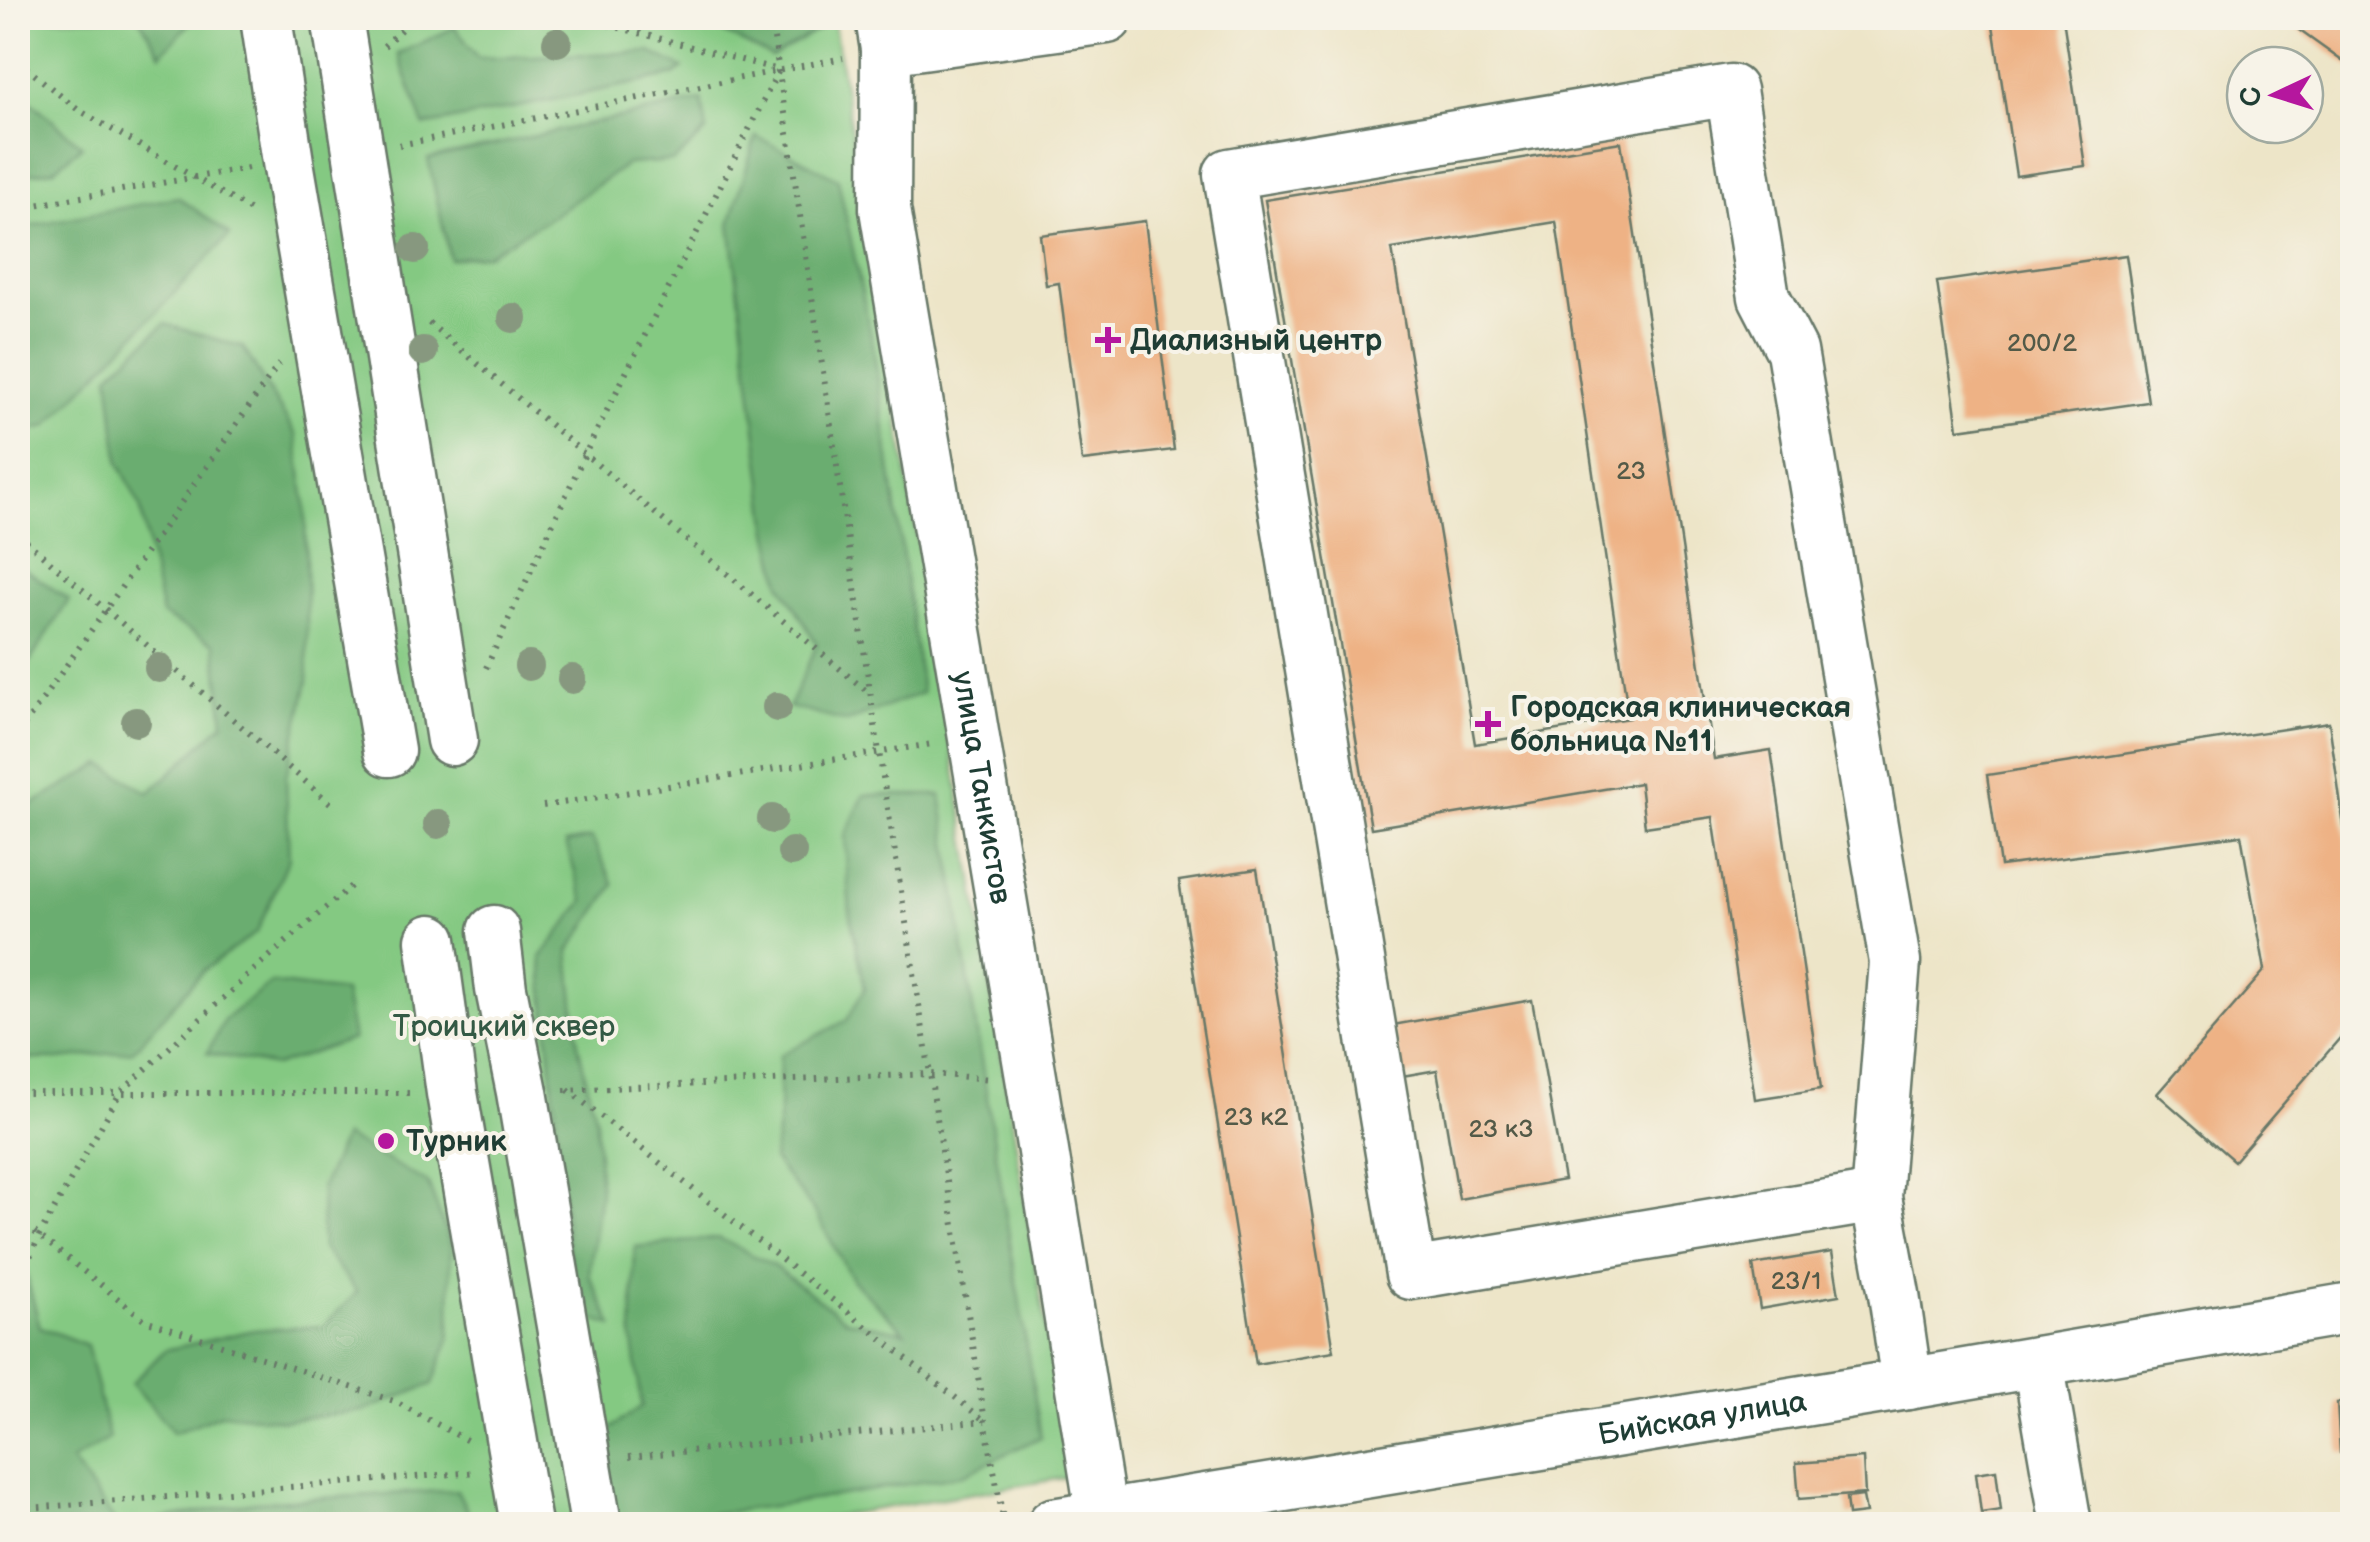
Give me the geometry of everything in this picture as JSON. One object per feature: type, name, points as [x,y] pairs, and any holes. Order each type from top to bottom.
[{"type":"street","points":[[266,18],[389,751]]},
{"type":"street","points":[[338,18],[452,740]]},
{"type":"street","points":[[884,33],[1107,18]]},
{"type":"street","name":"улица Танкистов","points":[[884,33],[884,209],[1103,1521]]},
{"type":"street","points":[[1876,1197],[1411,1274],[1228,174],[1731,90],[1764,297],[1792,350],[1895,962],[1876,1197],[1907,1384]]},
{"type":"street","points":[[494,930],[596,1524]]},
{"type":"street","points":[[431,940],[452,1093],[526,1524]]},
{"type":"street","name":"Бийская улица","points":[[1053,1524],[1103,1521],[2352,1308]]},
{"type":"street","points":[[2038,1362],[2066,1524]]},
{"type":"path","points":[[582,18],[778,70]]},
{"type":"path","points":[[771,18],[879,752],[1004,1524]]},
{"type":"path","points":[[359,152],[778,70],[884,33]]},
{"type":"path","points":[[18,61],[77,110],[302,242]]},
{"type":"path","points":[[486,669],[585,454],[778,70]]},
{"type":"path","points":[[18,208],[288,162]]},
{"type":"path","points":[[380,281],[871,695]]},
{"type":"path","points":[[18,734],[315,313]]},
{"type":"path","points":[[18,534],[336,808]]},
{"type":"path","points":[[543,806],[972,738]]},
{"type":"path","points":[[18,1285],[39,1236],[120,1093],[351,886]]},
{"type":"path","points":[[559,1076],[569,1090],[986,1421]]},
{"type":"path","points":[[18,1219],[145,1320],[394,1401],[517,1469]]},
{"type":"green space","name":"Троицкий сквер","points":[[18,18],[833,18],[1070,1477],[787,1524],[18,1524]]},
{"type":"green space","points":[[139,18],[195,18],[161,54]]},
{"type":"green space","points":[[712,18],[820,18],[821,28],[772,57],[722,32]]},
{"type":"green space","points":[[455,27],[478,58],[650,52],[683,68],[675,75],[424,126],[398,54]]},
{"type":"green space","points":[[702,100],[707,131],[674,161],[627,164],[556,214],[488,254],[450,259],[428,159]]},
{"type":"green space","points":[[18,101],[34,104],[82,146],[53,170],[18,175]]},
{"type":"green space","points":[[756,136],[838,179],[873,345],[922,693],[847,722],[789,707],[817,644],[781,584],[769,531],[730,224]]},
{"type":"green space","points":[[178,197],[230,235],[47,426],[18,433],[18,228]]},
{"type":"green space","points":[[165,324],[243,347],[296,435],[305,503],[308,681],[286,777],[289,858],[257,932],[203,971],[133,1051],[18,1059],[18,825],[28,807],[102,764],[149,793],[224,723],[215,644],[162,615],[140,506],[119,463],[109,375]]},
{"type":"green space","points":[[18,564],[69,600],[18,680]]},
{"type":"green space","points":[[864,795],[941,795],[1041,1437],[962,1475],[693,1516],[682,1524],[576,1524],[583,1449],[642,1406],[632,1335],[635,1247],[719,1238],[774,1266],[846,1320],[905,1332],[853,1281],[815,1212],[773,1160],[779,1119],[780,1055],[847,1020],[865,988],[850,914],[845,836]]},
{"type":"green space","points":[[592,838],[614,885],[569,951],[578,1044],[596,1121],[600,1192],[589,1275],[613,1326],[583,1316],[568,1252],[541,957],[584,901],[566,843]]},
{"type":"green space","points":[[271,983],[344,992],[353,1039],[275,1066],[207,1053],[225,1019]]},
{"type":"green space","points":[[344,1136],[428,1183],[451,1245],[450,1336],[433,1384],[363,1411],[283,1420],[223,1413],[174,1433],[132,1383],[165,1350],[254,1330],[324,1326],[357,1292],[322,1248],[321,1188]]},
{"type":"green space","points":[[18,1243],[40,1327],[87,1345],[109,1439],[71,1461],[117,1524],[18,1524]]},
{"type":"green space","points":[[457,1490],[474,1524],[136,1524],[255,1502]]},
{"type":"building","points":[[2063,18],[2085,166],[2016,176],[1993,25]]},
{"type":"building","points":[[2282,18],[2352,18],[2352,68],[2325,45]]},
{"type":"building","points":[[1621,142],[1714,759],[1771,750],[1821,1089],[1755,1099],[1713,817],[1645,827],[1640,783],[1371,828],[1265,200]],"holes":[[[1556,222],[1629,718],[1475,744],[1392,249]]]},
{"type":"building","points":[[1145,221],[1174,450],[1082,461],[1059,283],[1046,285],[1040,235]]},
{"type":"building","points":[[2126,255],[2148,402],[1958,429],[1937,282]]},
{"type":"building","points":[[2329,722],[2352,883],[2352,1024],[2234,1161],[2157,1094],[2265,970],[2241,835],[2000,866],[1987,775]]},
{"type":"building","points":[[1257,869],[1334,1351],[1256,1364],[1179,881]]},
{"type":"building","points":[[1532,1000],[1564,1180],[1459,1199],[1437,1070],[1402,1076],[1393,1025]]},
{"type":"building","points":[[1832,1252],[1839,1295],[1760,1309],[1753,1265]]},
{"type":"building","points":[[2352,1402],[2352,1452],[2340,1453],[2337,1403]]},
{"type":"building","points":[[1863,1458],[1865,1494],[1799,1499],[1796,1463]]},
{"type":"building","points":[[1996,1470],[2001,1510],[1981,1513],[1976,1473]]},
{"type":"building","points":[[1863,1496],[1866,1513],[1848,1515],[1846,1498]]},
{"type":"place","name":"Диализный центр","points":[[1108,340]]},
{"type":"place","name":"Городская клиническая больница №11","points":[[1488,724]]},
{"type":"place","name":"Турник","points":[[386,1141]]}]
